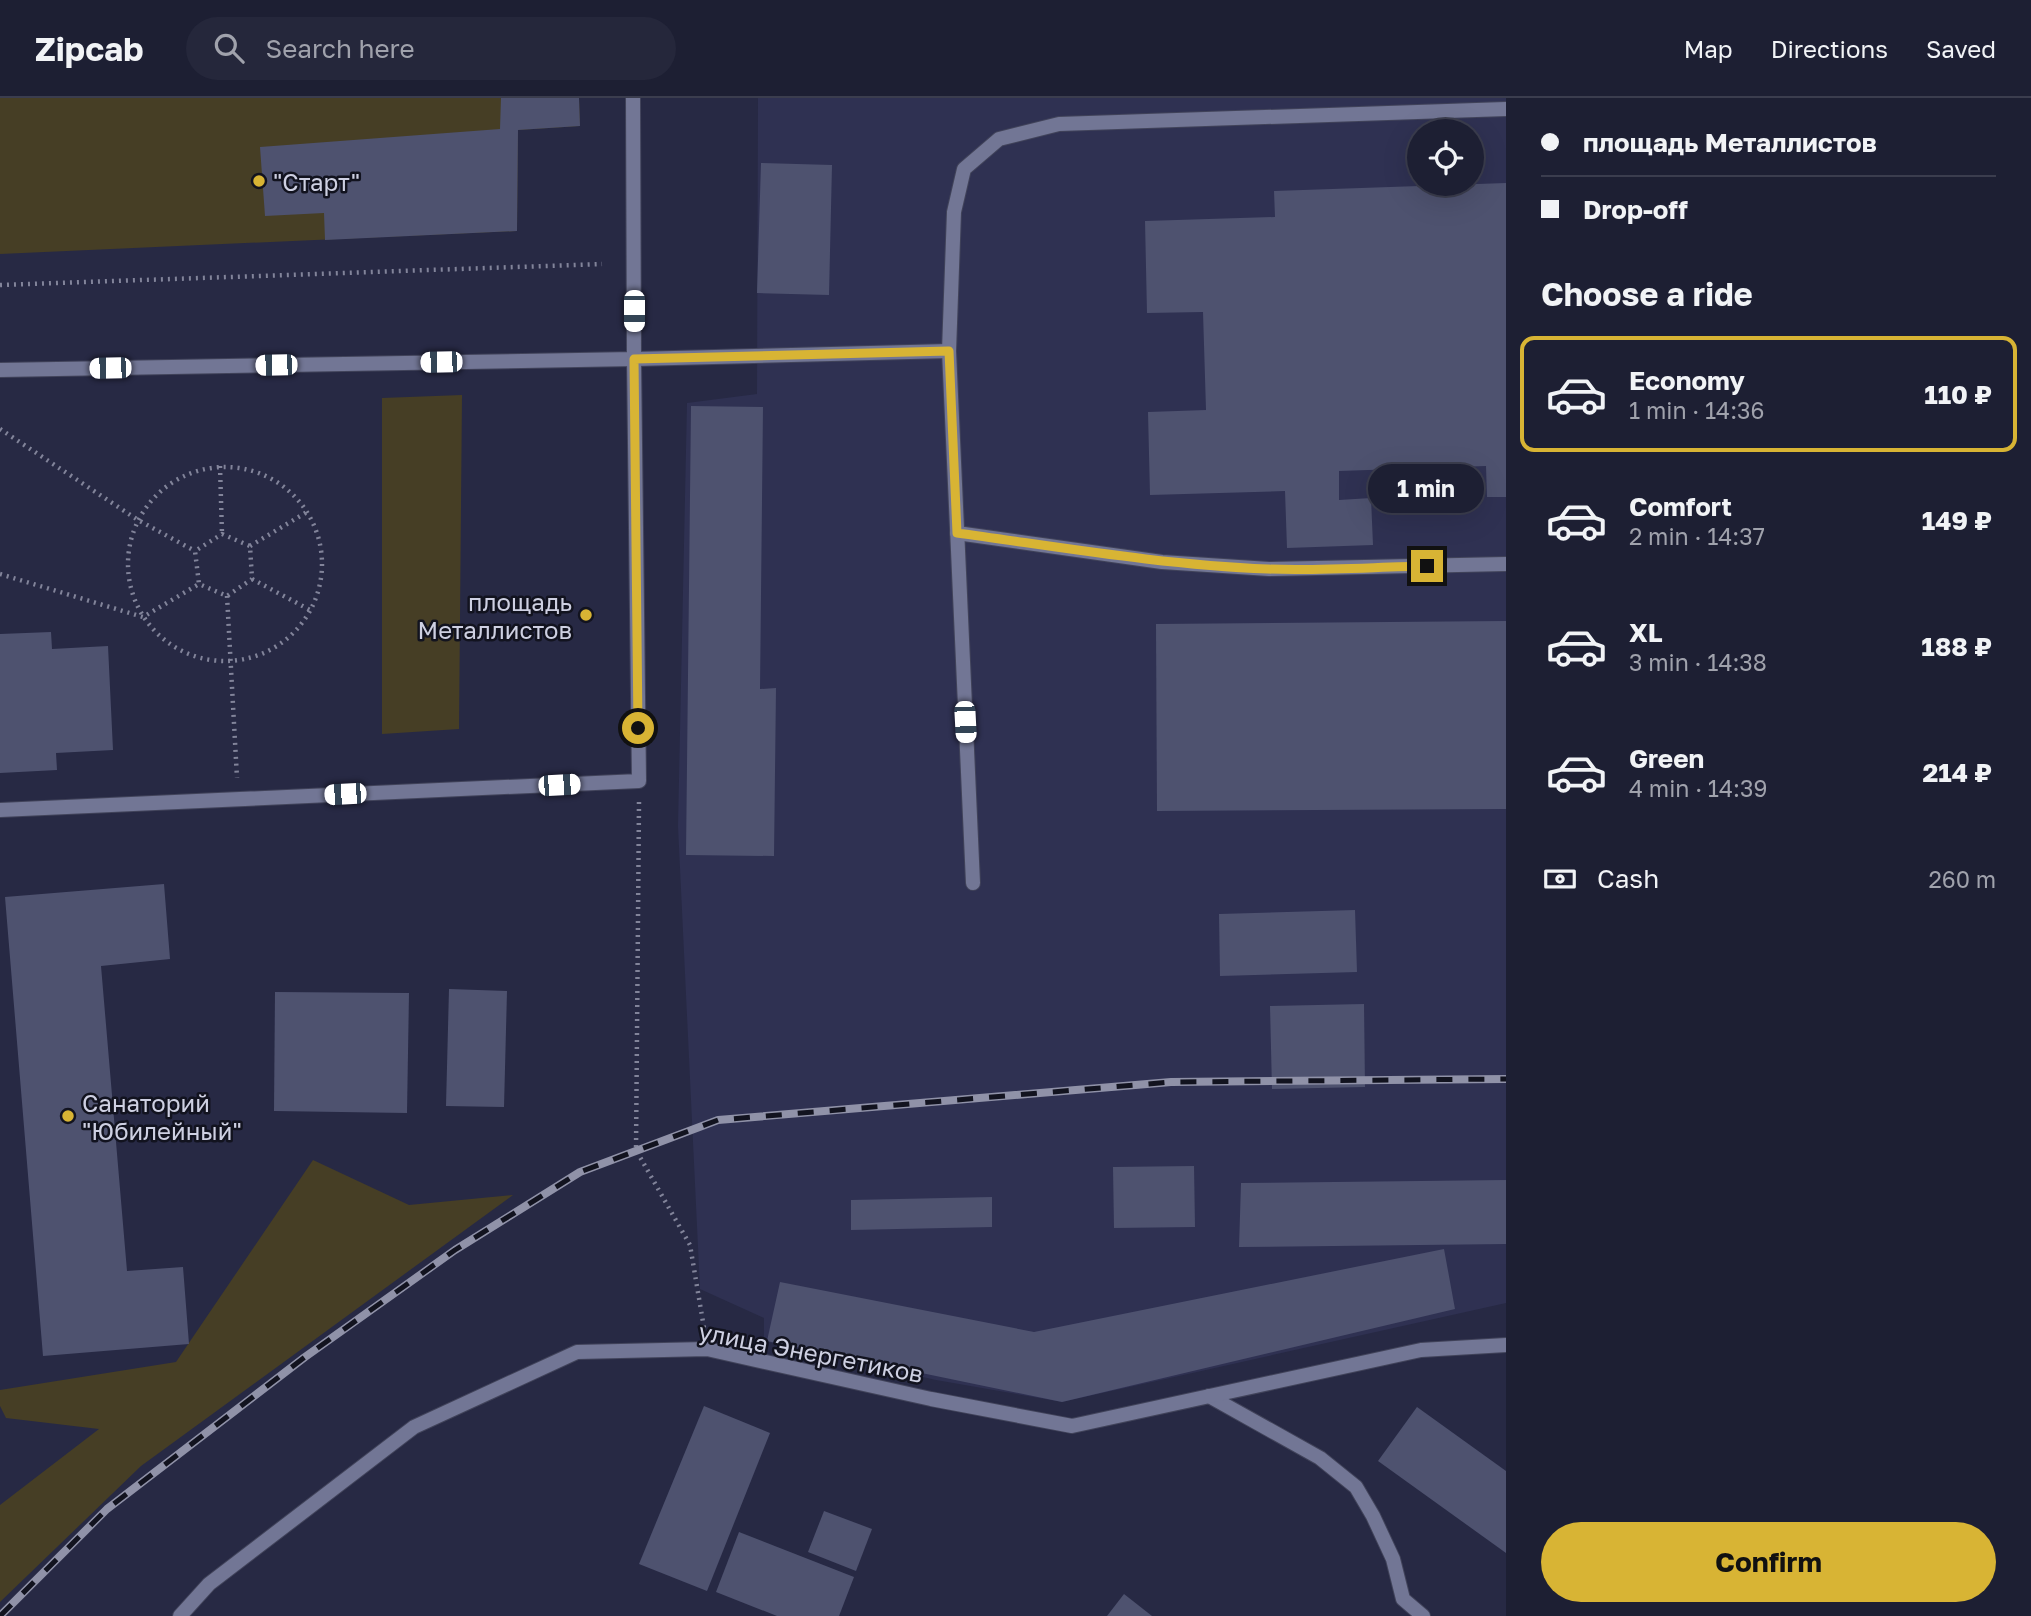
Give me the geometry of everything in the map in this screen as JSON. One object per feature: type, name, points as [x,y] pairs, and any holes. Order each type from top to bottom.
[{"type":"street","points":[[0,810],[639,781],[633,98]]},
{"type":"street","points":[[973,883],[949,351],[957,201],[964,169],[999,139],[1059,124],[1506,108]]},
{"type":"street","points":[[0,370],[949,351]]},
{"type":"street","points":[[957,533],[1162,562],[1269,569],[1506,564]]},
{"type":"street","name":"улица Энергетиков","points":[[180,1616],[209,1584],[414,1427],[578,1352],[707,1349],[931,1399],[1072,1426],[1421,1350],[1506,1345]]},
{"type":"street","points":[[1209,1396],[1320,1458],[1356,1488],[1373,1516],[1393,1559],[1403,1599],[1423,1616]]},
{"type":"path","points":[[0,285],[602,264]]},
{"type":"path","points":[[0,429],[138,520],[195,551]]},
{"type":"path","points":[[220,467],[222,534]]},
{"type":"path","points":[[220,467],[246,469],[270,477],[291,492],[307,512],[317,536],[322,561],[319,586],[310,610],[290,635],[263,653],[232,661],[206,659],[181,651],[160,636],[143,617],[130,586],[128,552],[138,520],[152,499],[172,482],[194,471],[220,467]]},
{"type":"path","points":[[250,546],[307,512]]},
{"type":"path","points":[[195,551],[222,534]]},
{"type":"path","points":[[222,534],[250,546]]},
{"type":"path","points":[[250,546],[252,579]]},
{"type":"path","points":[[195,551],[199,584]]},
{"type":"path","points":[[0,574],[143,617],[199,584]]},
{"type":"path","points":[[252,579],[310,610]]},
{"type":"path","points":[[227,596],[252,579]]},
{"type":"path","points":[[199,584],[227,596]]},
{"type":"path","points":[[227,596],[238,799]]},
{"type":"path","points":[[639,781],[636,1150],[690,1245],[707,1349]]},
{"type":"shaded area","name":"\"Старт\"","points":[[0,98],[579,98],[580,126],[518,130],[517,231],[0,254]]},
{"type":"shaded area","points":[[758,98],[1506,98],[1506,1303],[1062,1402],[936,1380],[764,1341],[764,1318],[700,1289],[678,826],[687,403],[757,394]]},
{"type":"shaded area","points":[[462,395],[459,729],[382,734],[382,398]]},
{"type":"shaded area","points":[[313,1160],[409,1205],[513,1195],[141,1466],[0,1602],[0,1505],[99,1429],[6,1418],[0,1406],[0,1390],[176,1362]]},
{"type":"building","points":[[501,98],[579,98],[580,126],[518,130],[517,231],[325,240],[324,213],[265,216],[260,147],[500,129]]},
{"type":"building","points":[[761,163],[832,165],[829,295],[757,293]]},
{"type":"building","points":[[1506,183],[1506,497],[1487,497],[1486,466],[1339,471],[1339,500],[1371,498],[1373,545],[1287,548],[1285,491],[1150,495],[1148,412],[1206,410],[1203,312],[1147,313],[1145,221],[1275,217],[1274,191],[1407,186],[1407,196],[1484,196],[1484,184]]},
{"type":"building","points":[[691,406],[763,407],[760,689],[776,688],[774,856],[686,855]]},
{"type":"building","points":[[1506,621],[1506,809],[1157,811],[1156,624]]},
{"type":"building","points":[[51,632],[52,649],[108,646],[113,750],[56,753],[57,770],[0,773],[0,634]]},
{"type":"building","name":"Санаторий \"Юбилейный\"","points":[[164,884],[170,959],[101,966],[127,1271],[183,1267],[189,1344],[43,1356],[5,897]]},
{"type":"building","points":[[1355,910],[1357,972],[1220,976],[1219,914]]},
{"type":"building","points":[[449,989],[507,991],[504,1107],[446,1106]]},
{"type":"building","points":[[275,992],[409,993],[407,1113],[274,1111]]},
{"type":"building","points":[[1364,1004],[1365,1087],[1272,1089],[1270,1006]]},
{"type":"building","points":[[1194,1166],[1195,1227],[1114,1228],[1113,1167]]},
{"type":"building","points":[[1506,1180],[1506,1244],[1239,1247],[1241,1183]]},
{"type":"building","points":[[992,1197],[992,1227],[851,1230],[851,1200]]},
{"type":"building","points":[[1444,1249],[1455,1309],[1062,1402],[767,1341],[780,1282],[1034,1332]]},
{"type":"building","points":[[704,1406],[770,1433],[707,1591],[639,1564]]},
{"type":"building","points":[[1417,1407],[1506,1471],[1506,1553],[1378,1461]]},
{"type":"building","points":[[824,1511],[872,1529],[856,1571],[808,1552]]},
{"type":"building","points":[[739,1532],[854,1577],[839,1616],[777,1616],[716,1592]]},
{"type":"building","points":[[1124,1594],[1152,1616],[1107,1616]]},
{"type":"railway","points":[[0,1616],[107,1509],[305,1357],[455,1250],[580,1172],[718,1120],[1171,1082],[1506,1079]]},
{"type":"place","name":"\"Старт\"","points":[[259,181]]},
{"type":"place","name":"площадь Металлистов","points":[[586,615]]},
{"type":"place","name":"Санаторий \"Юбилейный\"","points":[[68,1116]]},
{"type":"route","points":[[638,728],[634,359],[949,351],[957,533],[1162,562],[1216,566],[1269,569],[1427,566]]}]
